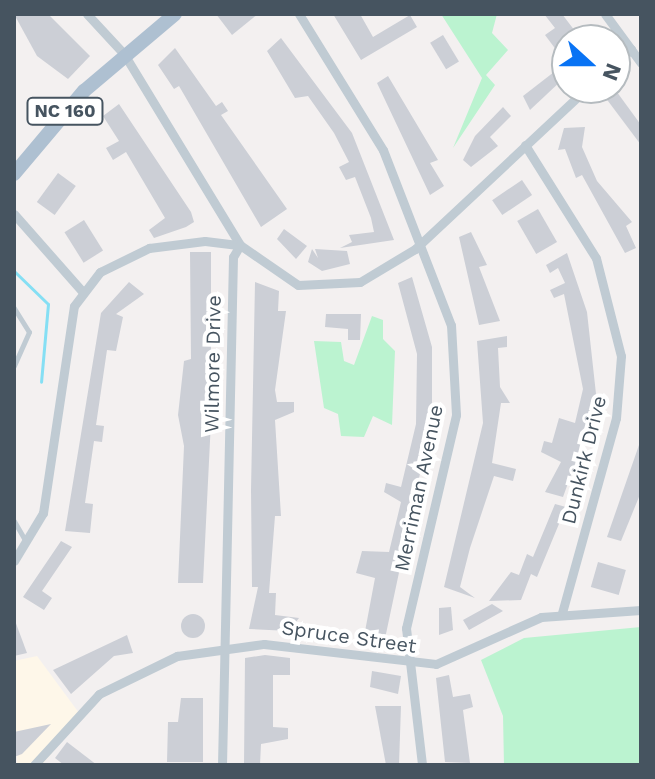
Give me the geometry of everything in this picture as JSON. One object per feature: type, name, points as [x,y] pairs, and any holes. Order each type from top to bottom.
[{"type":"main road","name":"NC 160","points":[[14,174],[124,54],[175,14]]},
{"type":"street","points":[[87,14],[124,54],[240,245],[272,273],[325,288],[377,275],[424,241],[570,104]]},
{"type":"street","name":"Merriman Avenue","points":[[299,14],[373,129],[424,241],[448,309],[457,388],[408,615],[422,765]]},
{"type":"street","points":[[631,49],[641,63]]},
{"type":"street","name":"Dunkirk Drive","points":[[525,145],[596,258],[619,337],[616,418],[562,613]]},
{"type":"street","points":[[14,214],[82,291]]},
{"type":"street","points":[[14,561],[29,544],[43,513],[82,291],[112,264],[149,248],[193,241],[240,245]]},
{"type":"street","name":"Wilmore Drive","points":[[222,765],[233,257],[240,245]]},
{"type":"street","name":"Spruce Street","points":[[34,765],[99,694],[164,660],[224,646],[280,645],[411,665],[465,657],[526,623],[562,613],[641,610]]},
{"type":"lane","points":[[14,308],[29,332],[14,366]]},
{"type":"lane","points":[[14,521],[29,544]]},
{"type":"shaded area","points":[[37,656],[82,717],[42,765],[17,765],[14,661]]},
{"type":"green space","points":[[441,14],[497,14],[492,33],[508,50],[486,75],[495,85],[453,148],[482,78]]},
{"type":"green space","points":[[372,316],[383,320],[383,339],[395,351],[392,425],[373,416],[364,437],[341,436],[338,414],[324,408],[314,341],[341,342],[344,361],[354,365]]},
{"type":"green space","points":[[641,627],[641,765],[504,765],[503,716],[481,660],[524,638]]},
{"type":"building","points":[[14,14],[48,14],[90,56],[68,79],[37,56]]},
{"type":"building","points":[[216,14],[258,14],[232,35]]},
{"type":"building","points":[[333,14],[360,14],[373,37],[410,15],[417,27],[361,60]]},
{"type":"building","points":[[544,14],[562,14],[570,24],[552,24]]},
{"type":"building","points":[[443,35],[459,62],[446,69],[430,43]]},
{"type":"building","points":[[281,38],[352,133],[394,240],[340,248],[352,242],[349,235],[374,232],[371,218],[355,177],[346,180],[339,167],[349,162],[334,133],[308,96],[295,98],[267,51]]},
{"type":"building","points":[[175,48],[216,106],[222,102],[228,111],[221,115],[287,209],[261,227],[179,86],[174,89],[158,65]]},
{"type":"building","points":[[551,74],[551,90],[530,110],[523,96]]},
{"type":"building","points":[[388,76],[438,160],[430,163],[444,186],[430,195],[377,83]]},
{"type":"building","points":[[119,104],[191,212],[194,222],[186,227],[154,238],[149,230],[165,218],[126,152],[113,160],[106,148],[119,141],[103,116]]},
{"type":"building","points":[[610,104],[626,104],[641,125],[641,145]]},
{"type":"building","points":[[503,107],[511,116],[490,137],[498,146],[471,167],[463,160],[475,136]]},
{"type":"building","points":[[585,127],[582,147],[597,181],[632,222],[626,226],[636,248],[625,253],[582,175],[576,178],[565,149],[558,150],[564,128]]},
{"type":"building","points":[[58,173],[76,186],[55,215],[37,202]]},
{"type":"building","points":[[522,180],[532,195],[502,215],[492,200]]},
{"type":"building","points":[[538,209],[557,242],[536,254],[517,221]]},
{"type":"building","points":[[84,220],[103,251],[84,263],[64,232]]},
{"type":"building","points":[[284,229],[307,246],[296,259],[277,239]]},
{"type":"building","points":[[471,232],[487,265],[479,267],[500,321],[479,325],[459,237]]},
{"type":"building","points":[[312,249],[318,258],[315,249],[347,251],[350,264],[322,271],[308,262]]},
{"type":"building","points":[[190,252],[211,252],[211,421],[203,583],[178,583],[184,446],[178,415],[184,361],[191,359]]},
{"type":"building","points":[[567,253],[587,312],[597,403],[563,497],[545,492],[561,462],[541,452],[544,441],[552,443],[559,418],[575,423],[583,389],[564,294],[554,298],[550,290],[565,283],[558,268],[550,273],[546,265]]},
{"type":"building","points":[[412,277],[432,347],[432,417],[383,648],[363,642],[375,578],[356,573],[362,551],[389,552],[401,502],[384,492],[386,483],[401,487],[416,424],[417,354],[398,283]]},
{"type":"building","points":[[129,282],[144,294],[116,314],[123,317],[116,351],[107,350],[96,425],[104,426],[102,442],[94,441],[85,503],[93,504],[90,533],[65,531],[101,313]]},
{"type":"building","points":[[255,282],[279,291],[278,311],[286,311],[275,390],[277,402],[294,402],[294,412],[275,420],[281,516],[275,516],[269,593],[276,593],[275,615],[299,618],[289,631],[249,629],[258,587],[252,587],[251,490]]},
{"type":"building","points":[[326,314],[361,314],[360,340],[348,340],[348,329],[325,327]]},
{"type":"building","points":[[507,336],[507,347],[498,348],[500,387],[510,403],[501,403],[492,463],[516,469],[513,481],[494,476],[470,548],[460,587],[475,598],[444,587],[483,423],[477,341]]},
{"type":"building","points":[[639,445],[641,492],[621,541],[607,537]]},
{"type":"building","points":[[555,504],[566,507],[537,577],[531,574],[521,600],[489,601],[511,572],[519,575],[527,554],[533,557]]},
{"type":"building","points":[[61,541],[72,547],[42,591],[52,598],[44,610],[23,597]]},
{"type":"building","points":[[598,562],[626,570],[619,595],[591,587]]},
{"type":"building","points":[[492,604],[503,611],[469,630],[463,620]]},
{"type":"building","points":[[451,607],[453,630],[439,635],[439,608]]},
{"type":"building","points":[[193,614],[204,621],[205,626],[198,637],[193,638],[182,631],[181,626],[188,615]]},
{"type":"building","points":[[14,618],[27,653],[14,656]]},
{"type":"building","points":[[127,635],[133,653],[114,656],[71,694],[53,670]]},
{"type":"building","points":[[265,655],[290,658],[290,675],[273,675],[273,727],[288,728],[288,739],[261,744],[260,765],[244,765],[245,658]]},
{"type":"building","points":[[372,671],[401,676],[398,694],[370,687]]},
{"type":"building","points":[[449,675],[453,697],[470,694],[473,707],[463,710],[470,763],[445,762],[436,678]]},
{"type":"building","points":[[181,698],[203,698],[203,762],[167,762],[168,722],[178,722]]},
{"type":"building","points":[[375,706],[401,706],[399,765],[386,765]]},
{"type":"building","points":[[51,724],[22,754],[14,757],[14,732]]},
{"type":"building","points":[[67,742],[97,765],[64,765],[55,758]]},
{"type":"waterway","points":[[14,271],[48,304],[41,382]]}]
